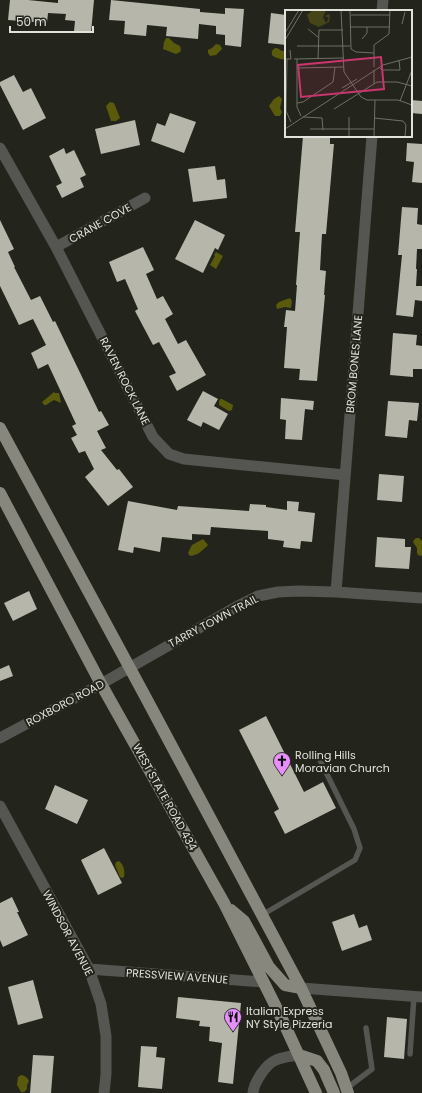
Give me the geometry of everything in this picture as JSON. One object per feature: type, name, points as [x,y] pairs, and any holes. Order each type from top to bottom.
[{"type":"main road","points":[[0,428],[301,988],[348,1091]]},
{"type":"main road","name":"WEST STATE ROAD 434","points":[[0,493],[101,684],[224,903],[282,1019],[316,1093]]},
{"type":"main road","points":[[224,903],[244,921],[268,967],[285,985],[301,988]]},
{"type":"main road","points":[[298,1055],[317,1061],[324,1070],[334,1093]]},
{"type":"street","points":[[382,10],[383,0]]},
{"type":"street","name":"BROM BONES LANE","points":[[336,592],[372,137]]},
{"type":"street","name":"RAVEN ROCK LANE","points":[[0,148],[56,247],[153,437],[169,454],[184,459],[345,475]]},
{"type":"street","name":"CRANE COVE","points":[[56,247],[144,198]]},
{"type":"street","name":"TARRY TOWN TRAIL","points":[[129,667],[258,596],[278,592],[298,591],[422,598]]},
{"type":"street","name":"ROXBORO ROAD","points":[[0,738],[101,684],[129,667]]},
{"type":"street","name":"WINDSOR AVENUE","points":[[0,806],[89,969],[101,1004],[106,1036],[106,1074],[104,1093]]},
{"type":"street","name":"PRESSVIEW AVENUE","points":[[89,969],[264,982]]},
{"type":"street","points":[[301,988],[418,997]]},
{"type":"street","points":[[253,1093],[261,1073],[275,1060],[298,1055]]},
{"type":"lane","points":[[261,915],[355,860],[360,848],[354,829],[318,756]]},
{"type":"lane","points":[[410,1054],[418,997]]},
{"type":"lane","points":[[348,1091],[372,1069],[366,1028]]},
{"type":"shaded area","points":[[166,38],[169,38],[180,46],[180,52],[176,54],[163,49]]},
{"type":"shaded area","points":[[216,44],[220,45],[222,49],[216,55],[210,56],[208,50]]},
{"type":"shaded area","points":[[277,48],[282,51],[285,50],[285,59],[272,55],[274,49]]},
{"type":"shaded area","points":[[279,96],[282,99],[280,108],[282,112],[280,116],[275,116],[269,106],[274,99]]},
{"type":"shaded area","points":[[110,102],[114,103],[120,118],[116,121],[111,121],[106,106]]},
{"type":"shaded area","points":[[216,252],[223,256],[216,269],[210,265]]},
{"type":"shaded area","points":[[290,298],[292,301],[291,308],[285,307],[277,309],[276,305],[279,302]]},
{"type":"shaded area","points":[[54,392],[59,393],[61,403],[54,400],[44,405],[42,402]]},
{"type":"shaded area","points":[[220,399],[233,405],[232,410],[229,411],[219,405]]},
{"type":"shaded area","points":[[416,538],[419,538],[422,541],[421,556],[418,555],[417,548],[413,542]]},
{"type":"shaded area","points":[[203,539],[208,545],[200,552],[190,556],[188,553],[192,545]]},
{"type":"shaded area","points":[[119,861],[124,870],[124,877],[122,878],[120,877],[115,865],[116,862]]},
{"type":"shaded area","points":[[21,1075],[26,1077],[29,1081],[27,1089],[24,1092],[21,1092],[17,1085],[18,1077]]},
{"type":"building","points":[[10,0],[58,3],[58,0],[94,0],[91,33],[74,31],[75,21],[65,20],[66,14],[48,13],[47,23],[8,20]]},
{"type":"building","points":[[111,0],[200,9],[200,12],[225,14],[225,8],[244,9],[241,47],[225,45],[225,35],[216,34],[216,26],[199,24],[198,39],[166,36],[167,27],[147,25],[146,36],[124,34],[125,21],[109,20]]},
{"type":"building","points":[[271,13],[285,15],[285,45],[268,43]]},
{"type":"building","points":[[14,75],[23,92],[31,88],[46,118],[23,130],[0,85],[0,82]]},
{"type":"building","points":[[412,100],[422,101],[422,114],[412,113]]},
{"type":"building","points":[[170,113],[196,122],[184,153],[151,141],[157,123],[165,126]]},
{"type":"building","points":[[135,120],[140,145],[101,154],[95,129]]},
{"type":"building","points":[[303,137],[330,137],[330,144],[334,144],[326,234],[322,234],[320,270],[326,271],[317,381],[299,380],[300,369],[284,368],[287,327],[284,327],[286,310],[295,311],[300,232],[295,232]]},
{"type":"building","points":[[407,143],[422,144],[422,183],[412,182],[414,162],[406,161]]},
{"type":"building","points":[[64,148],[66,154],[74,150],[86,175],[80,178],[84,187],[62,198],[56,186],[62,183],[49,156]]},
{"type":"building","points":[[215,166],[217,180],[225,179],[227,198],[193,202],[188,169]]},
{"type":"building","points":[[402,207],[418,208],[417,224],[422,225],[422,249],[417,249],[416,286],[422,286],[422,301],[415,300],[413,317],[396,315],[402,255],[398,255]]},
{"type":"building","points":[[0,220],[14,249],[8,252],[31,300],[40,296],[53,322],[55,321],[99,412],[101,411],[109,425],[97,431],[106,448],[101,450],[133,487],[108,506],[85,477],[94,469],[85,451],[79,453],[71,438],[77,435],[72,426],[76,424],[48,364],[38,369],[31,353],[46,345],[33,319],[19,325],[0,286]]},
{"type":"building","points":[[195,220],[225,235],[218,250],[215,248],[203,273],[175,259]]},
{"type":"building","points":[[143,247],[154,270],[146,274],[157,299],[163,296],[173,314],[165,319],[178,344],[186,340],[206,375],[177,391],[169,376],[176,373],[159,342],[153,345],[135,311],[138,309],[125,279],[117,282],[109,262]]},
{"type":"building","points":[[393,333],[417,335],[416,345],[422,346],[422,369],[413,369],[413,377],[390,375]]},
{"type":"building","points":[[203,391],[218,399],[214,406],[228,414],[219,430],[203,422],[201,427],[187,420]]},
{"type":"building","points":[[281,398],[314,401],[313,410],[305,409],[302,440],[285,439],[286,420],[280,419]]},
{"type":"building","points":[[388,401],[419,403],[417,421],[409,420],[407,438],[385,436]]},
{"type":"building","points":[[379,474],[404,476],[402,502],[377,500]]},
{"type":"building","points":[[128,501],[177,510],[178,506],[249,511],[250,504],[266,505],[266,507],[287,510],[287,501],[299,502],[298,511],[315,513],[312,542],[301,541],[300,549],[283,547],[284,541],[268,539],[268,531],[211,527],[210,535],[192,534],[192,540],[162,537],[160,552],[134,547],[133,553],[118,550]]},
{"type":"building","points":[[377,537],[405,539],[405,547],[411,547],[409,569],[375,567]]},
{"type":"building","points":[[29,591],[37,609],[13,621],[4,603]]},
{"type":"building","points":[[9,665],[13,676],[0,681],[0,669]]},
{"type":"building","points":[[266,716],[304,792],[323,782],[336,808],[285,834],[274,812],[279,809],[239,730]]},
{"type":"building","points":[[55,785],[88,800],[77,824],[45,809]]},
{"type":"building","points":[[104,848],[122,883],[98,895],[81,860]]},
{"type":"building","points":[[12,897],[19,912],[17,912],[28,935],[3,947],[0,940],[0,903]]},
{"type":"building","points":[[354,914],[359,928],[367,925],[372,940],[342,951],[332,922]]},
{"type":"building","points":[[33,980],[43,1018],[18,1025],[8,987]]},
{"type":"building","points":[[178,997],[241,1003],[233,1084],[218,1082],[222,1043],[209,1041],[210,1027],[199,1026],[200,1021],[176,1018]]},
{"type":"building","points":[[387,1017],[407,1019],[404,1059],[384,1057]]},
{"type":"building","points":[[141,1046],[157,1047],[156,1057],[165,1058],[162,1089],[138,1087]]},
{"type":"building","points":[[33,1055],[54,1056],[51,1093],[30,1093]]},
{"type":"place","name":"Rolling Hills Moravian Church","points":[[282,776]]},
{"type":"place","name":"Italian Express NY Style Pizzeria","points":[[233,1032]]}]
